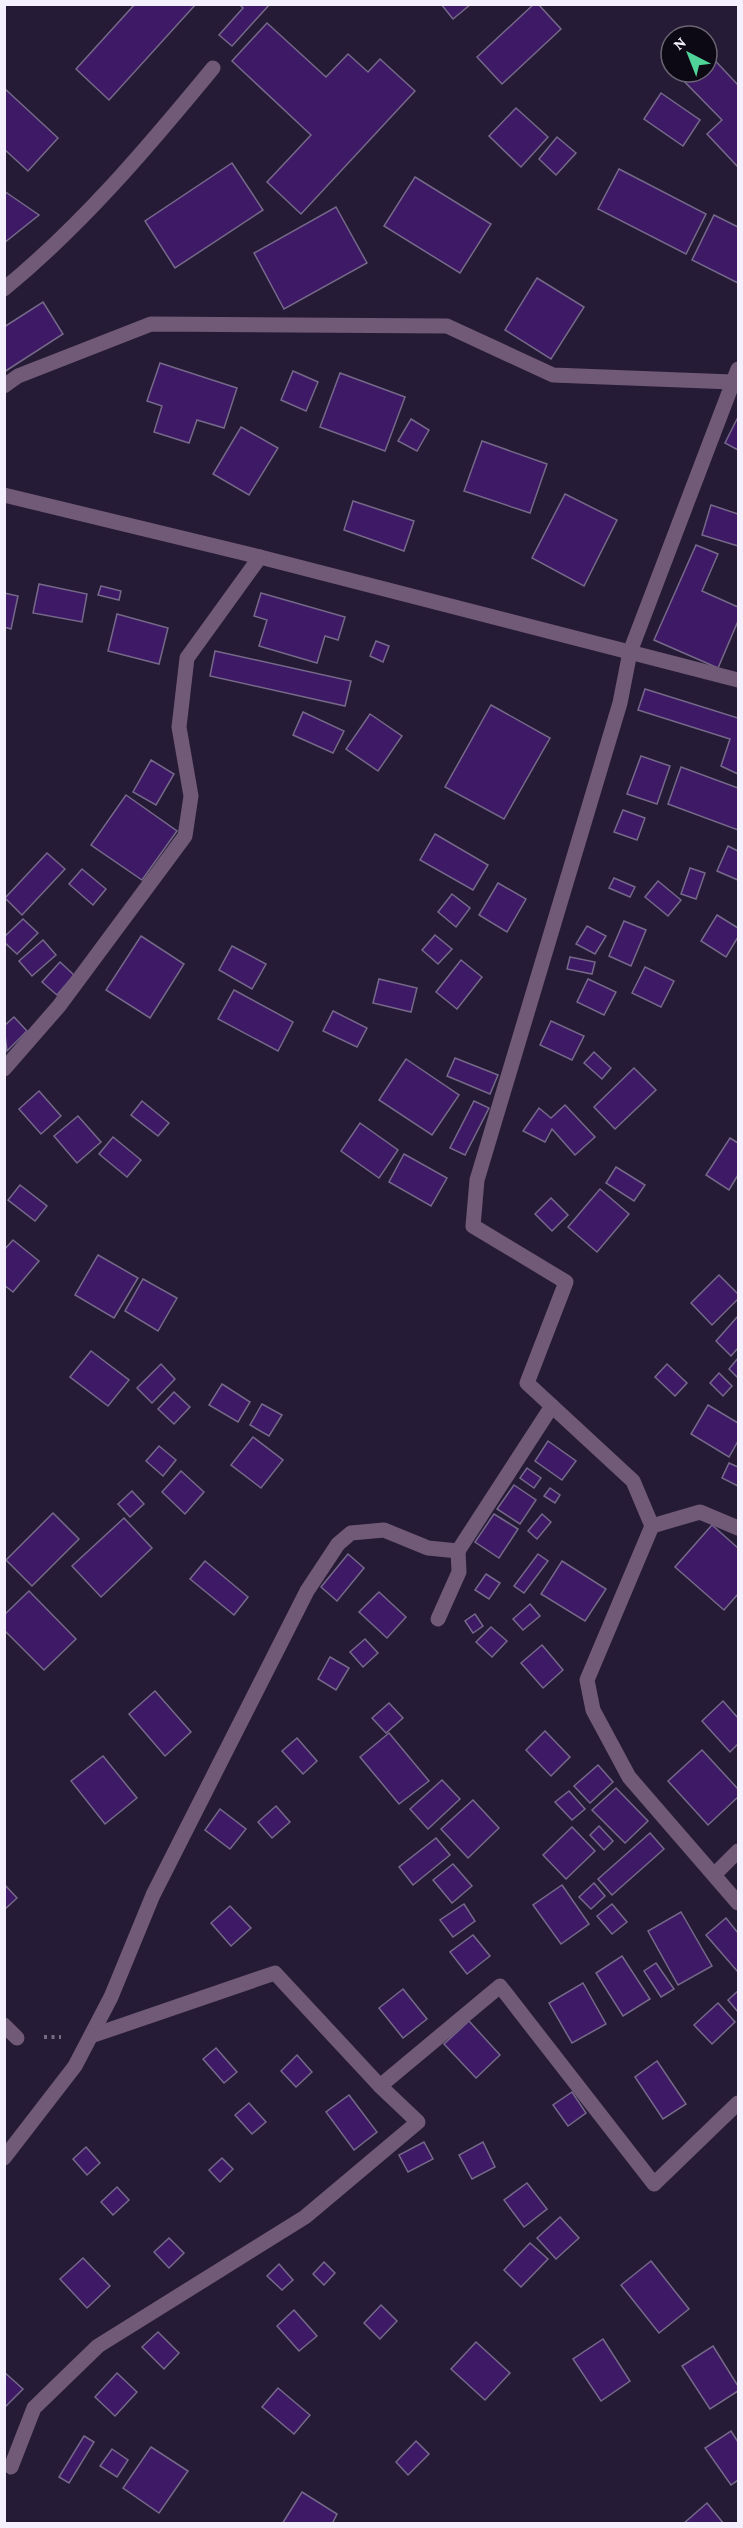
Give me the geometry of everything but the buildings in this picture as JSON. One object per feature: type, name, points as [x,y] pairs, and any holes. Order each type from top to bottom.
[{"type":"street","points":[[4,289],[38,262],[120,180],[213,68]]},
{"type":"street","points":[[4,386],[18,376],[151,324],[447,326],[553,375],[735,376],[630,652],[620,703],[481,1168],[476,1191],[473,1226],[566,1282],[527,1383],[633,1481],[652,1526],[587,1680],[593,1710],[629,1777],[738,1903]]},
{"type":"street","points":[[4,495],[260,557],[738,680]]},
{"type":"street","points":[[4,1069],[59,1006],[185,836],[191,795],[179,727],[187,658],[260,557]]},
{"type":"street","points":[[438,1619],[459,1572],[458,1551],[552,1406]]},
{"type":"street","points":[[652,1526],[700,1512],[738,1528]]},
{"type":"street","points":[[4,2157],[75,2066],[111,1997],[158,1885],[307,1592],[338,1544],[351,1533],[384,1530],[428,1548],[458,1551]]},
{"type":"street","points":[[714,1875],[738,1851]]},
{"type":"street","points":[[11,2467],[34,2408],[99,2346],[305,2217],[418,2122],[380,2086],[275,1973],[91,2036]]},
{"type":"street","points":[[380,2086],[500,1986],[654,2184],[738,2103]]},
{"type":"street","points":[[4,2025],[17,2038]]},
{"type":"path","points":[[17,2038],[91,2036]]}]
